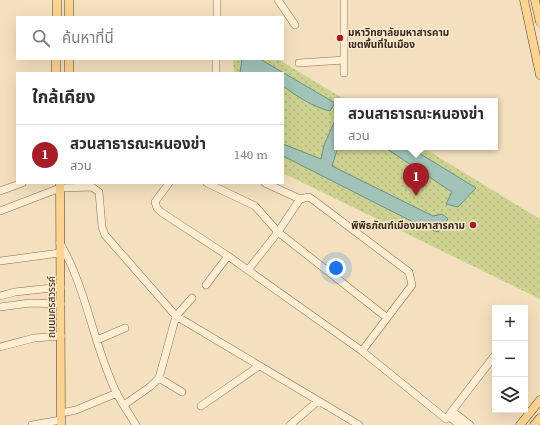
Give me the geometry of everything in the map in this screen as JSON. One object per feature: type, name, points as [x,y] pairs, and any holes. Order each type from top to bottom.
[{"type":"main road","points":[[57,0],[57,16]]},
{"type":"main road","points":[[69,0],[69,16]]},
{"type":"main road","points":[[524,0],[539,64],[540,75]]},
{"type":"main road","points":[[535,0],[540,22]]},
{"type":"main road","points":[[56,60],[56,72]]},
{"type":"main road","points":[[69,60],[69,72]]},
{"type":"main road","name":"ถนนนครสวรรค์","points":[[60,185],[61,419]]},
{"type":"main road","points":[[520,425],[540,400]]},
{"type":"main road","points":[[534,425],[540,418]]},
{"type":"street","points":[[217,0],[217,16]]},
{"type":"street","points":[[278,0],[295,25]]},
{"type":"street","points":[[344,0],[344,73]]},
{"type":"street","points":[[216,60],[216,72]]},
{"type":"street","points":[[299,63],[344,60]]},
{"type":"street","points":[[0,191],[19,184]]},
{"type":"street","points":[[168,184],[155,202],[157,208],[228,256],[362,351],[446,419],[492,359]]},
{"type":"street","points":[[209,184],[254,206],[278,232],[386,317]]},
{"type":"street","points":[[267,184],[300,199],[309,197],[409,272],[412,285],[386,317],[362,351]]},
{"type":"street","points":[[0,211],[60,185],[92,186],[97,188],[99,192],[102,227],[105,235],[176,316],[354,424]]},
{"type":"street","points":[[248,270],[278,232],[300,199]]},
{"type":"street","points":[[60,243],[71,261],[97,340],[117,393],[136,425]]},
{"type":"street","points":[[0,261],[60,253]]},
{"type":"street","points":[[206,285],[228,256]]},
{"type":"street","points":[[0,296],[15,292],[61,287]]},
{"type":"street","points":[[124,405],[151,386],[159,378],[176,316],[192,298]]},
{"type":"street","points":[[0,307],[35,303],[61,304]]},
{"type":"street","points":[[97,340],[125,328]]},
{"type":"street","points":[[0,347],[34,338],[61,336]]},
{"type":"street","points":[[201,406],[259,366]]},
{"type":"street","points":[[159,378],[182,392]]},
{"type":"street","points":[[32,425],[61,419],[76,410],[117,393]]},
{"type":"street","points":[[290,425],[318,401]]},
{"type":"street","points":[[450,414],[460,425]]},
{"type":"street","points":[[450,414],[470,425]]},
{"type":"green space","points":[[233,60],[280,60],[342,98],[334,98],[334,150],[427,150],[540,219],[540,299],[284,173],[284,72],[234,72]]},
{"type":"water","points":[[242,60],[262,60],[282,72],[240,72]]},
{"type":"water","points":[[284,73],[334,102],[334,105],[330,111],[318,107],[284,87]]},
{"type":"water","points":[[334,123],[334,150],[337,150],[332,166],[433,216],[442,214],[448,219],[438,232],[423,227],[284,157],[284,144],[321,159],[324,145]]},
{"type":"water","points":[[389,150],[414,150],[476,188],[458,207],[446,204],[452,192]]},
{"type":"place","name":"มหาวิทยาลัยมหาสารคาม เขตพื้นที่ในเมือง","points":[[340,38]]},
{"type":"place","name":"สวนสาธารณะหนองข่า","points":[[416,196]]},
{"type":"place","name":"พิพิธภัณฑ์เมืองมหาสารคาม","points":[[473,225]]}]
